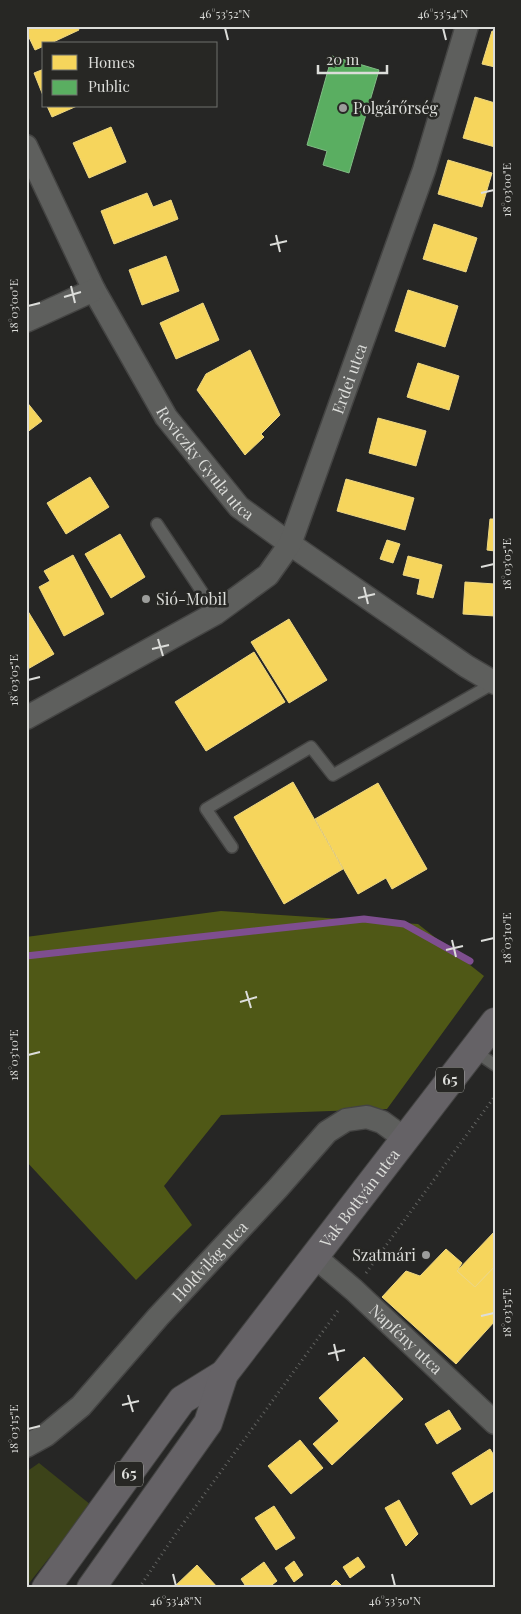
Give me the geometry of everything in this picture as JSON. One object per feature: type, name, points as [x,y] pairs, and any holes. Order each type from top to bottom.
[{"type":"main road","name":"Vak Bottyán utca","points":[[92,1588],[208,1424],[224,1374],[404,1138],[484,1058],[495,1022]]},
{"type":"main road","name":"Vak Bottyán utca","points":[[46,1588],[182,1400],[224,1374]]},
{"type":"street","name":"Erdei utca","points":[[26,718],[216,613],[268,574],[290,544],[424,170],[467,26]]},
{"type":"street","name":"Reviczky Gyula utca","points":[[26,146],[94,290],[166,417],[239,507],[466,666],[494,683]]},
{"type":"street","points":[[26,321],[94,290]]},
{"type":"street","name":"Holdvilág utca","points":[[26,1446],[46,1436],[81,1406],[158,1317],[278,1188],[327,1132],[346,1120],[367,1117],[382,1122],[404,1138]]},
{"type":"street","name":"Napfény utca","points":[[314,1256],[354,1290],[495,1423]]},
{"type":"lane","points":[[156,524],[216,613]]},
{"type":"lane","points":[[232,846],[206,809],[311,747],[333,775],[494,683]]},
{"type":"path","points":[[139,1588],[177,1532],[495,1096]]},
{"type":"green space","points":[[221,911],[418,924],[484,976],[387,1109],[221,1115],[164,1186],[192,1225],[136,1280],[26,1161],[26,937]]},
{"type":"green space","points":[[39,1463],[91,1505],[26,1587],[26,1472]]},
{"type":"building: Homes","points":[[26,26],[77,26],[79,30],[53,42],[42,42],[42,47],[35,50],[26,31]]},
{"type":"building: Homes","points":[[492,31],[495,32],[495,67],[482,64]]},
{"type":"building: Homes","points":[[42,70],[42,93],[34,73]]},
{"type":"building: Homes","points":[[475,97],[495,103],[495,147],[463,138]]},
{"type":"building: Homes","points":[[48,108],[72,108],[52,117]]},
{"type":"building: Homes","points":[[111,127],[126,162],[89,178],[73,143]]},
{"type":"building: Homes","points":[[448,160],[492,173],[482,207],[438,194]]},
{"type":"building: Homes","points":[[147,193],[153,207],[171,200],[178,219],[114,244],[101,211]]},
{"type":"building: Homes","points":[[434,224],[477,238],[466,272],[423,259]]},
{"type":"building: Homes","points":[[166,256],[179,291],[142,305],[129,270]]},
{"type":"building: Homes","points":[[408,290],[458,306],[445,347],[395,331]]},
{"type":"building: Homes","points":[[203,303],[219,340],[176,359],[160,323]]},
{"type":"building: Homes","points":[[250,350],[280,415],[261,434],[264,437],[245,455],[197,390],[206,374]]},
{"type":"building: Homes","points":[[418,363],[459,376],[449,410],[407,397]]},
{"type":"building: Homes","points":[[26,401],[42,421],[26,433]]},
{"type":"building: Homes","points":[[378,418],[426,431],[416,466],[369,453]]},
{"type":"building: Homes","points":[[90,477],[109,507],[66,534],[47,503]]},
{"type":"building: Homes","points":[[346,479],[414,498],[405,530],[337,511]]},
{"type":"building: Homes","points":[[490,519],[495,519],[495,551],[487,550]]},
{"type":"building: Homes","points":[[120,534],[145,577],[111,598],[85,554]]},
{"type":"building: Homes","points":[[387,540],[400,544],[393,563],[380,559]]},
{"type":"building: Homes","points":[[73,555],[104,614],[64,636],[39,587],[50,581],[44,571]]},
{"type":"building: Homes","points":[[408,556],[442,565],[433,598],[417,594],[420,579],[403,575]]},
{"type":"building: Homes","points":[[465,582],[495,584],[495,616],[463,614]]},
{"type":"building: Homes","points":[[26,608],[54,654],[26,670]]},
{"type":"building: Homes","points":[[289,619],[327,680],[289,703],[251,642]]},
{"type":"building: Homes","points":[[254,652],[285,702],[206,751],[175,702]]},
{"type":"building: Homes","points":[[293,782],[343,869],[284,904],[234,817]]},
{"type":"building: Homes","points":[[378,783],[427,869],[392,889],[386,878],[358,894],[315,819]]},
{"type":"building: Homes","points":[[495,1231],[495,1266],[475,1287],[457,1271]]},
{"type":"building: Homes","points":[[446,1249],[462,1263],[457,1271],[475,1287],[495,1266],[495,1321],[456,1364],[382,1297],[406,1271],[420,1276]]},
{"type":"building: Homes","points":[[364,1357],[403,1399],[332,1465],[313,1444],[339,1421],[319,1398]]},
{"type":"building: Homes","points":[[449,1410],[461,1429],[437,1444],[425,1424]]},
{"type":"building: Homes","points":[[300,1440],[323,1468],[291,1494],[268,1466]]},
{"type":"building: Homes","points":[[490,1449],[495,1457],[495,1490],[471,1505],[452,1473]]},
{"type":"building: Homes","points":[[399,1500],[418,1534],[406,1546],[385,1508]]},
{"type":"building: Homes","points":[[274,1506],[295,1538],[276,1550],[255,1518]]},
{"type":"building: Homes","points":[[358,1557],[365,1567],[350,1578],[343,1567]]},
{"type":"building: Homes","points":[[294,1561],[303,1575],[294,1582],[285,1568]]},
{"type":"building: Homes","points":[[264,1562],[277,1581],[268,1588],[247,1588],[241,1579]]},
{"type":"building: Homes","points":[[197,1565],[218,1588],[173,1588]]},
{"type":"building: Homes","points":[[336,1580],[344,1588],[328,1588]]},
{"type":"building: Public","name":"Polgárőrség","points":[[332,56],[379,70],[349,173],[323,165],[327,151],[307,145]]},
{"type":"waterway","points":[[26,956],[364,919],[404,924],[470,961]]},
{"type":"place","name":"Polgárőrség","points":[[343,108]]},
{"type":"place","name":"Sió-Mobil","points":[[146,599]]},
{"type":"place","name":"Szatmári","points":[[426,1255]]}]
